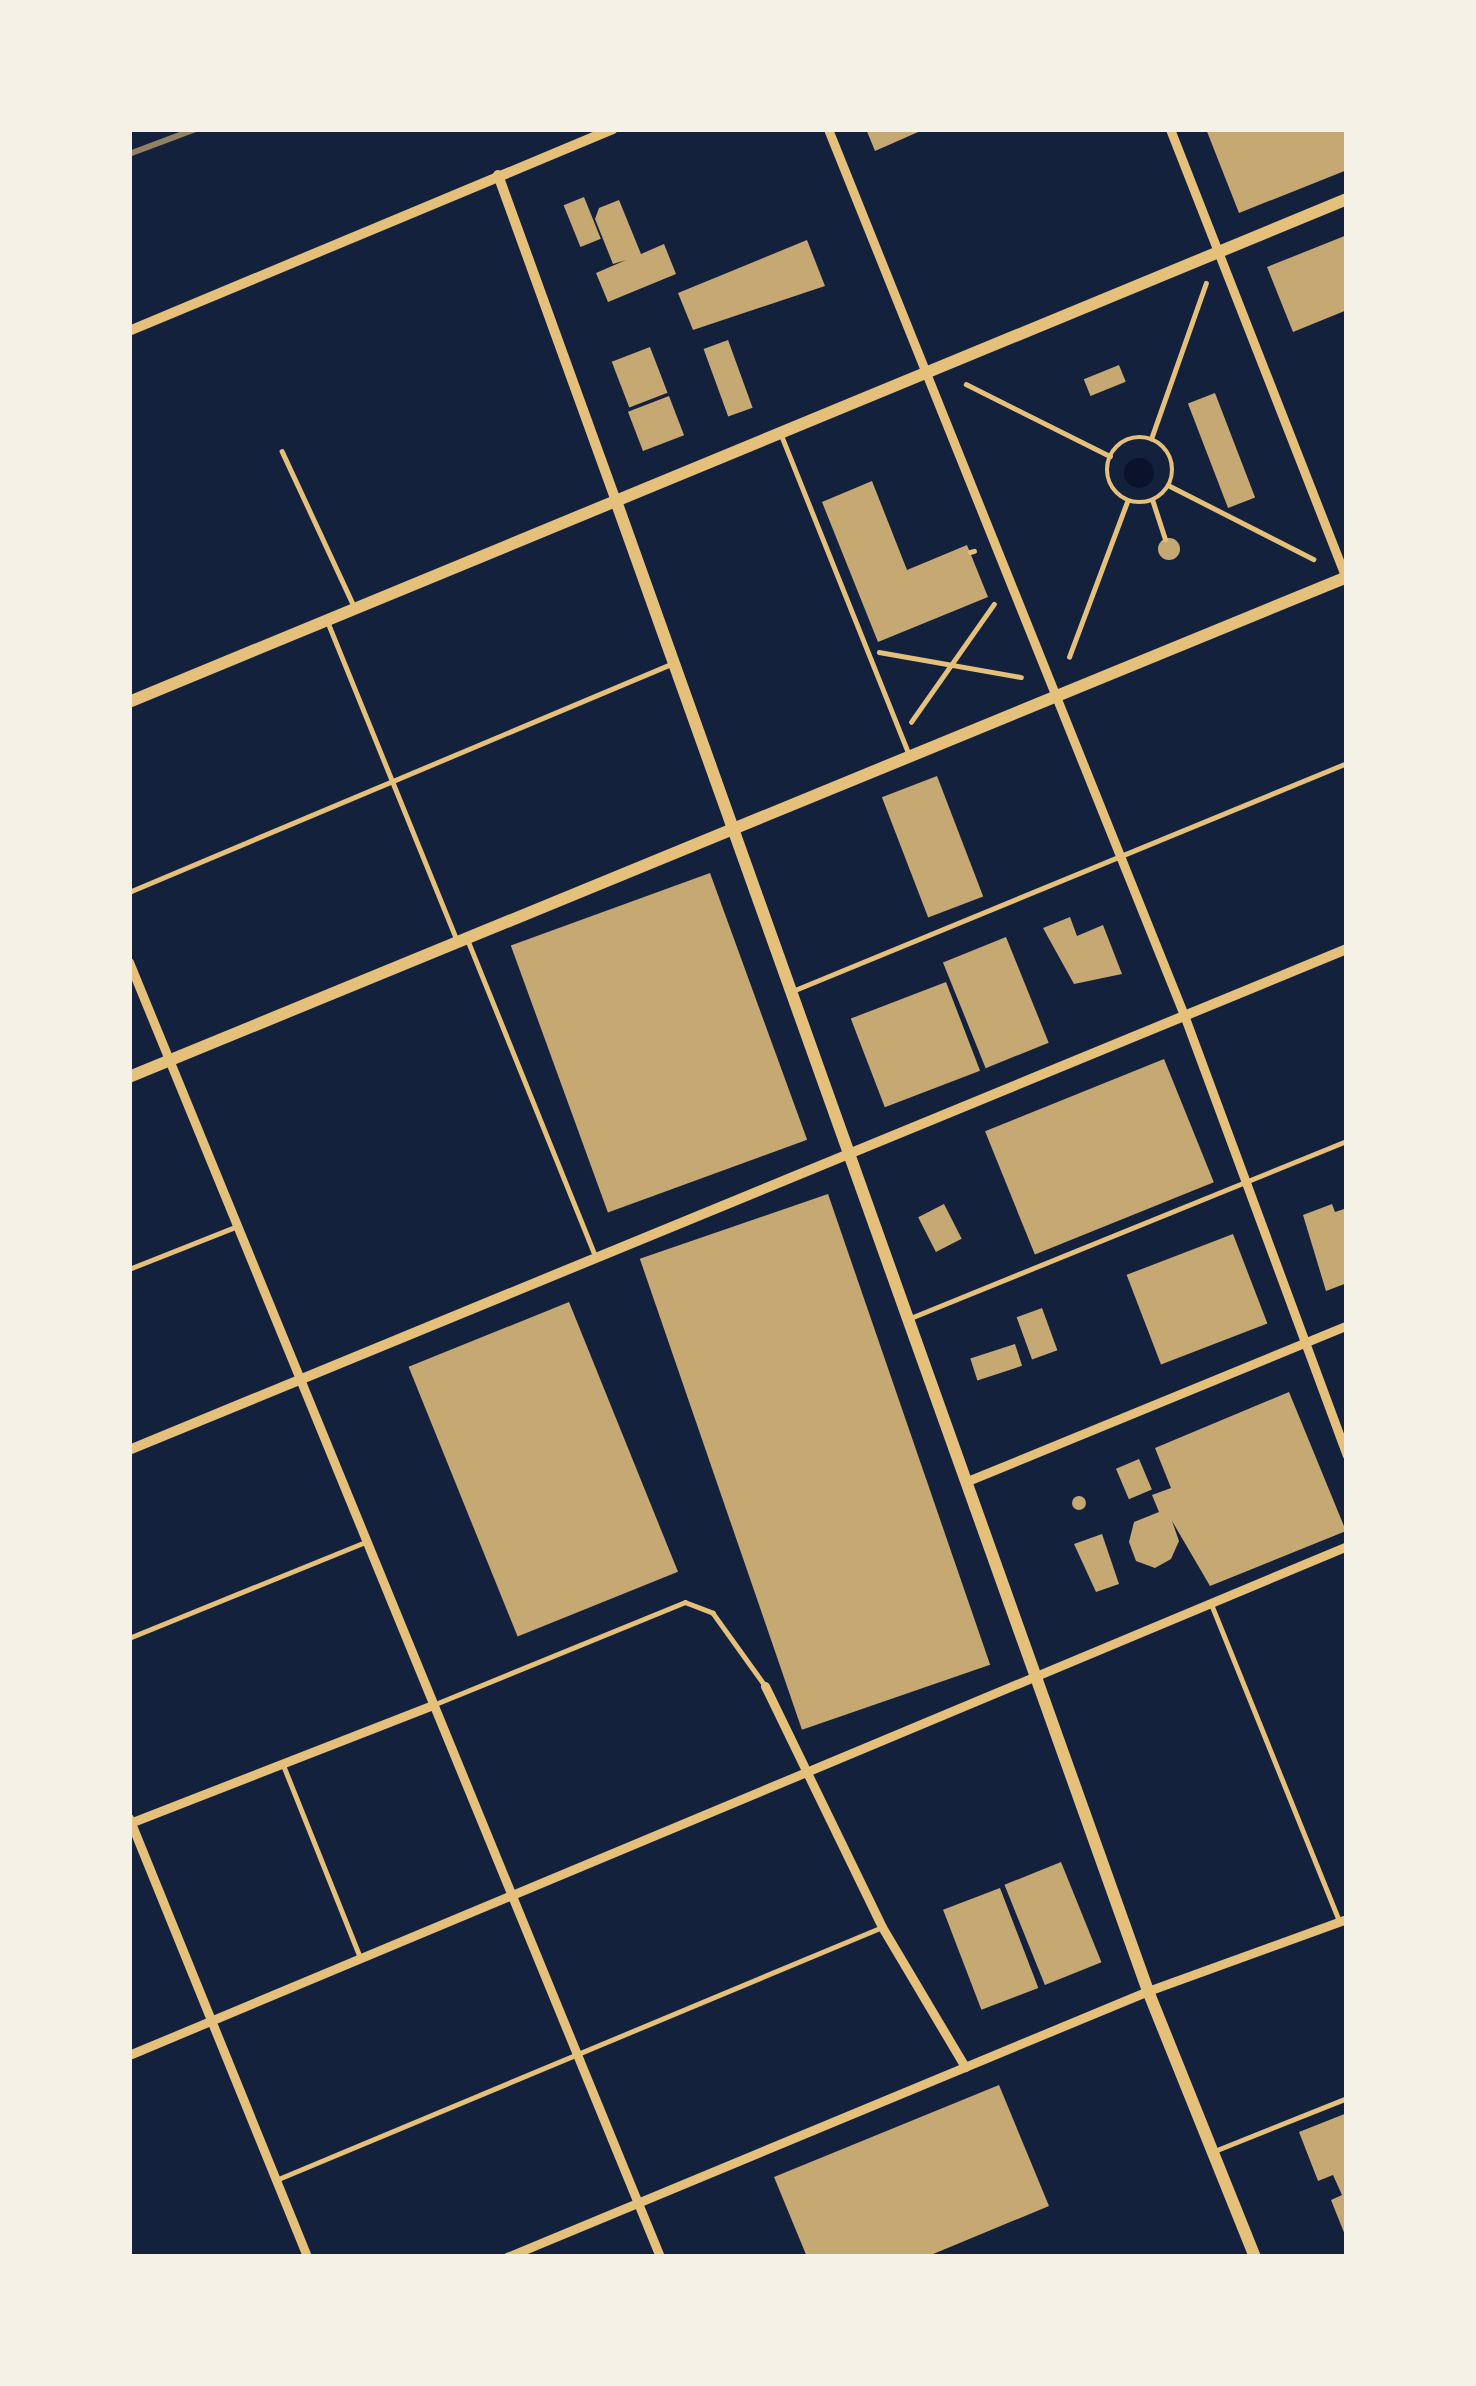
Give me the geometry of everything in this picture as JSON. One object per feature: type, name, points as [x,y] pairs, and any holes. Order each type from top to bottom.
[{"type":"main road","points":[[129,702],[1347,199]]},
{"type":"main road","points":[[616,501],[853,1152],[1148,1991],[1255,2257]]},
{"type":"main road","points":[[129,1077],[1347,578]]},
{"type":"street","points":[[129,331],[613,129]]},
{"type":"street","points":[[828,129],[1184,1015],[1347,1455]]},
{"type":"street","points":[[1170,129],[1347,578]]},
{"type":"street","points":[[498,175],[616,501]]},
{"type":"street","points":[[129,1450],[1347,949]]},
{"type":"street","points":[[129,962],[660,2257]]},
{"type":"street","points":[[970,1480],[1347,1325]]},
{"type":"street","points":[[129,2055],[1347,1546]]},
{"type":"street","points":[[765,1686],[882,1928],[965,2066]]},
{"type":"street","points":[[307,2257],[130,1822],[433,1705]]},
{"type":"street","points":[[507,2257],[1148,1991],[1343,1921]]},
{"type":"lane","points":[[782,434],[910,758]]},
{"type":"lane","points":[[282,452],[356,608]]},
{"type":"lane","points":[[327,620],[596,1259]]},
{"type":"lane","points":[[129,892],[674,663]]},
{"type":"lane","points":[[795,990],[1347,763]]},
{"type":"lane","points":[[911,1317],[1347,1141]]},
{"type":"lane","points":[[129,1269],[237,1226]]},
{"type":"lane","points":[[129,1639],[366,1542]]},
{"type":"lane","points":[[433,1705],[686,1602],[713,1613],[765,1686]]},
{"type":"lane","points":[[1211,1603],[1343,1921]]},
{"type":"lane","points":[[283,1764],[361,1960]]},
{"type":"lane","points":[[276,2180],[882,1928]]},
{"type":"lane","points":[[1212,2152],[1347,2098]]},
{"type":"path","points":[[1151,439],[1206,283]]},
{"type":"path","points":[[966,384],[1110,456]]},
{"type":"path","points":[[1128,439],[1151,439],[1173,464],[1170,486],[1153,502],[1127,502],[1111,488],[1110,456],[1128,439]]},
{"type":"path","points":[[1170,486],[1313,560]]},
{"type":"path","points":[[1069,657],[1127,502]]},
{"type":"path","points":[[1153,502],[1165,539]]},
{"type":"path","points":[[905,731],[994,604]]},
{"type":"path","points":[[868,650],[1021,677]]},
{"type":"water","points":[[1139,458],[1150,462],[1154,473],[1150,484],[1139,488],[1128,484],[1124,473],[1128,462]]},
{"type":"building","points":[[866,129],[925,129],[875,151]]},
{"type":"building","points":[[1206,129],[1347,129],[1347,170],[1239,213]]},
{"type":"building","points":[[584,197],[601,239],[580,247],[564,205]]},
{"type":"building","points":[[619,200],[641,254],[664,244],[676,274],[608,302],[596,273],[626,260],[613,264],[595,219],[599,208]]},
{"type":"building","points":[[1347,235],[1347,310],[1293,332],[1267,267]]},
{"type":"building","points":[[807,240],[825,286],[693,330],[678,293]]},
{"type":"building","points":[[728,340],[753,408],[728,417],[704,349]]},
{"type":"building","points":[[650,347],[668,393],[629,407],[612,362]]},
{"type":"building","points":[[1119,365],[1126,382],[1091,396],[1084,379]]},
{"type":"building","points":[[1215,393],[1255,498],[1228,508],[1188,403]]},
{"type":"building","points":[[669,396],[684,435],[643,451],[628,412]]},
{"type":"building","points":[[872,481],[907,570],[967,545],[988,597],[878,642],[822,502]]},
{"type":"building","points":[[1169,538],[1180,549],[1169,560],[1158,549]]},
{"type":"building","points":[[937,776],[983,896],[928,918],[882,797]]},
{"type":"building","points":[[710,873],[807,1140],[608,1212],[511,946]]},
{"type":"building","points":[[1070,917],[1077,936],[1103,925],[1122,974],[1074,984],[1043,928]]},
{"type":"building","points":[[1006,937],[1049,1043],[986,1068],[943,962]]},
{"type":"building","points":[[946,982],[980,1071],[885,1107],[851,1019]]},
{"type":"building","points":[[1164,1059],[1214,1182],[1035,1255],[985,1131]]},
{"type":"building","points":[[828,1194],[990,1665],[802,1730],[640,1259]]},
{"type":"building","points":[[944,1204],[962,1239],[936,1252],[918,1217]]},
{"type":"building","points":[[1332,1204],[1335,1212],[1347,1208],[1347,1283],[1326,1291],[1303,1215]]},
{"type":"building","points":[[1233,1234],[1267,1324],[1161,1364],[1127,1275]]},
{"type":"building","points":[[569,1302],[678,1572],[518,1637],[409,1367]]},
{"type":"building","points":[[1042,1308],[1057,1350],[1032,1360],[1017,1317]]},
{"type":"building","points":[[1015,1344],[1022,1366],[977,1380],[970,1359]]},
{"type":"building","points":[[1289,1392],[1346,1531],[1210,1586],[1172,1521],[1179,1541],[1171,1559],[1155,1568],[1136,1561],[1129,1542],[1134,1522],[1159,1512],[1152,1495],[1171,1488],[1155,1448]]},
{"type":"building","points":[[1139,1459],[1152,1489],[1129,1499],[1116,1469]]},
{"type":"building","points":[[1079,1496],[1086,1503],[1079,1510],[1072,1503]]},
{"type":"building","points":[[1102,1534],[1119,1584],[1096,1592],[1074,1544]]},
{"type":"building","points":[[1061,1862],[1101,1962],[1045,1985],[1004,1885]]},
{"type":"building","points":[[1000,1888],[1038,1988],[981,2010],[943,1910]]},
{"type":"building","points":[[999,2085],[1049,2206],[926,2257],[807,2257],[774,2177]]},
{"type":"building","points":[[1347,2113],[1347,2240],[1331,2200],[1342,2195],[1333,2175],[1318,2181],[1299,2132]]},
{"type":"railway","points":[[129,154],[196,129]]}]
